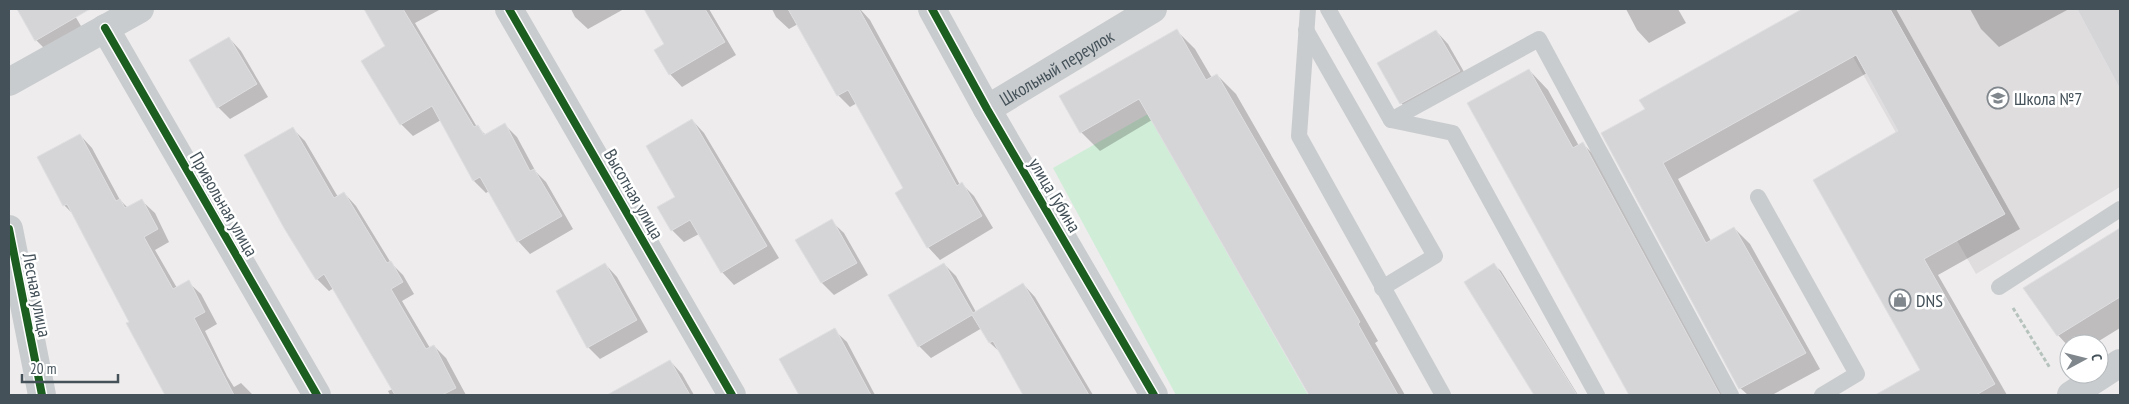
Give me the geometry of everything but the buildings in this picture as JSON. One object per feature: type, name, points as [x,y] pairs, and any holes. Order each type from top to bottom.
[{"type":"street","points":[[9,82],[140,9]]},
{"type":"street","name":"Высотная улица","points":[[509,9],[732,395]]},
{"type":"street","name":"улица Губина","points":[[932,9],[987,109],[1154,395]]},
{"type":"street","name":"Школьный переулок","points":[[987,109],[1152,9]]},
{"type":"street","name":"Привольная улица","points":[[105,28],[317,395]]},
{"type":"street","name":"Лесная улица","points":[[9,229],[42,395]]},
{"type":"street","points":[[2071,395],[2120,363]]},
{"type":"lane","points":[[1308,9],[1299,136],[1443,395]]},
{"type":"lane","points":[[1328,9],[1391,120],[1452,133],[1597,395]]},
{"type":"lane","points":[[1306,30],[1435,256],[1382,288]]},
{"type":"lane","points":[[1391,120],[1539,39],[1730,395]]},
{"type":"lane","points":[[1758,197],[1858,374],[1822,395]]},
{"type":"lane","points":[[1999,287],[2120,209]]},
{"type":"path","points":[[1999,287],[2050,368]]},
{"type":"shaded area","name":"Школа №7","points":[[1826,9],[2120,9],[2120,187],[1976,274]]},
{"type":"green space","points":[[1148,114],[1308,395],[1176,395],[1053,168]]},
{"type":"cycle path","points":[[509,9],[732,395]]},
{"type":"cycle path","points":[[932,9],[987,109],[1154,395]]},
{"type":"cycle path","points":[[105,28],[317,395]]},
{"type":"cycle path","points":[[9,229],[42,395]]},
{"type":"place","name":"Школа №7","points":[[1998,98]]},
{"type":"place","name":"DNS","points":[[1900,300]]}]
